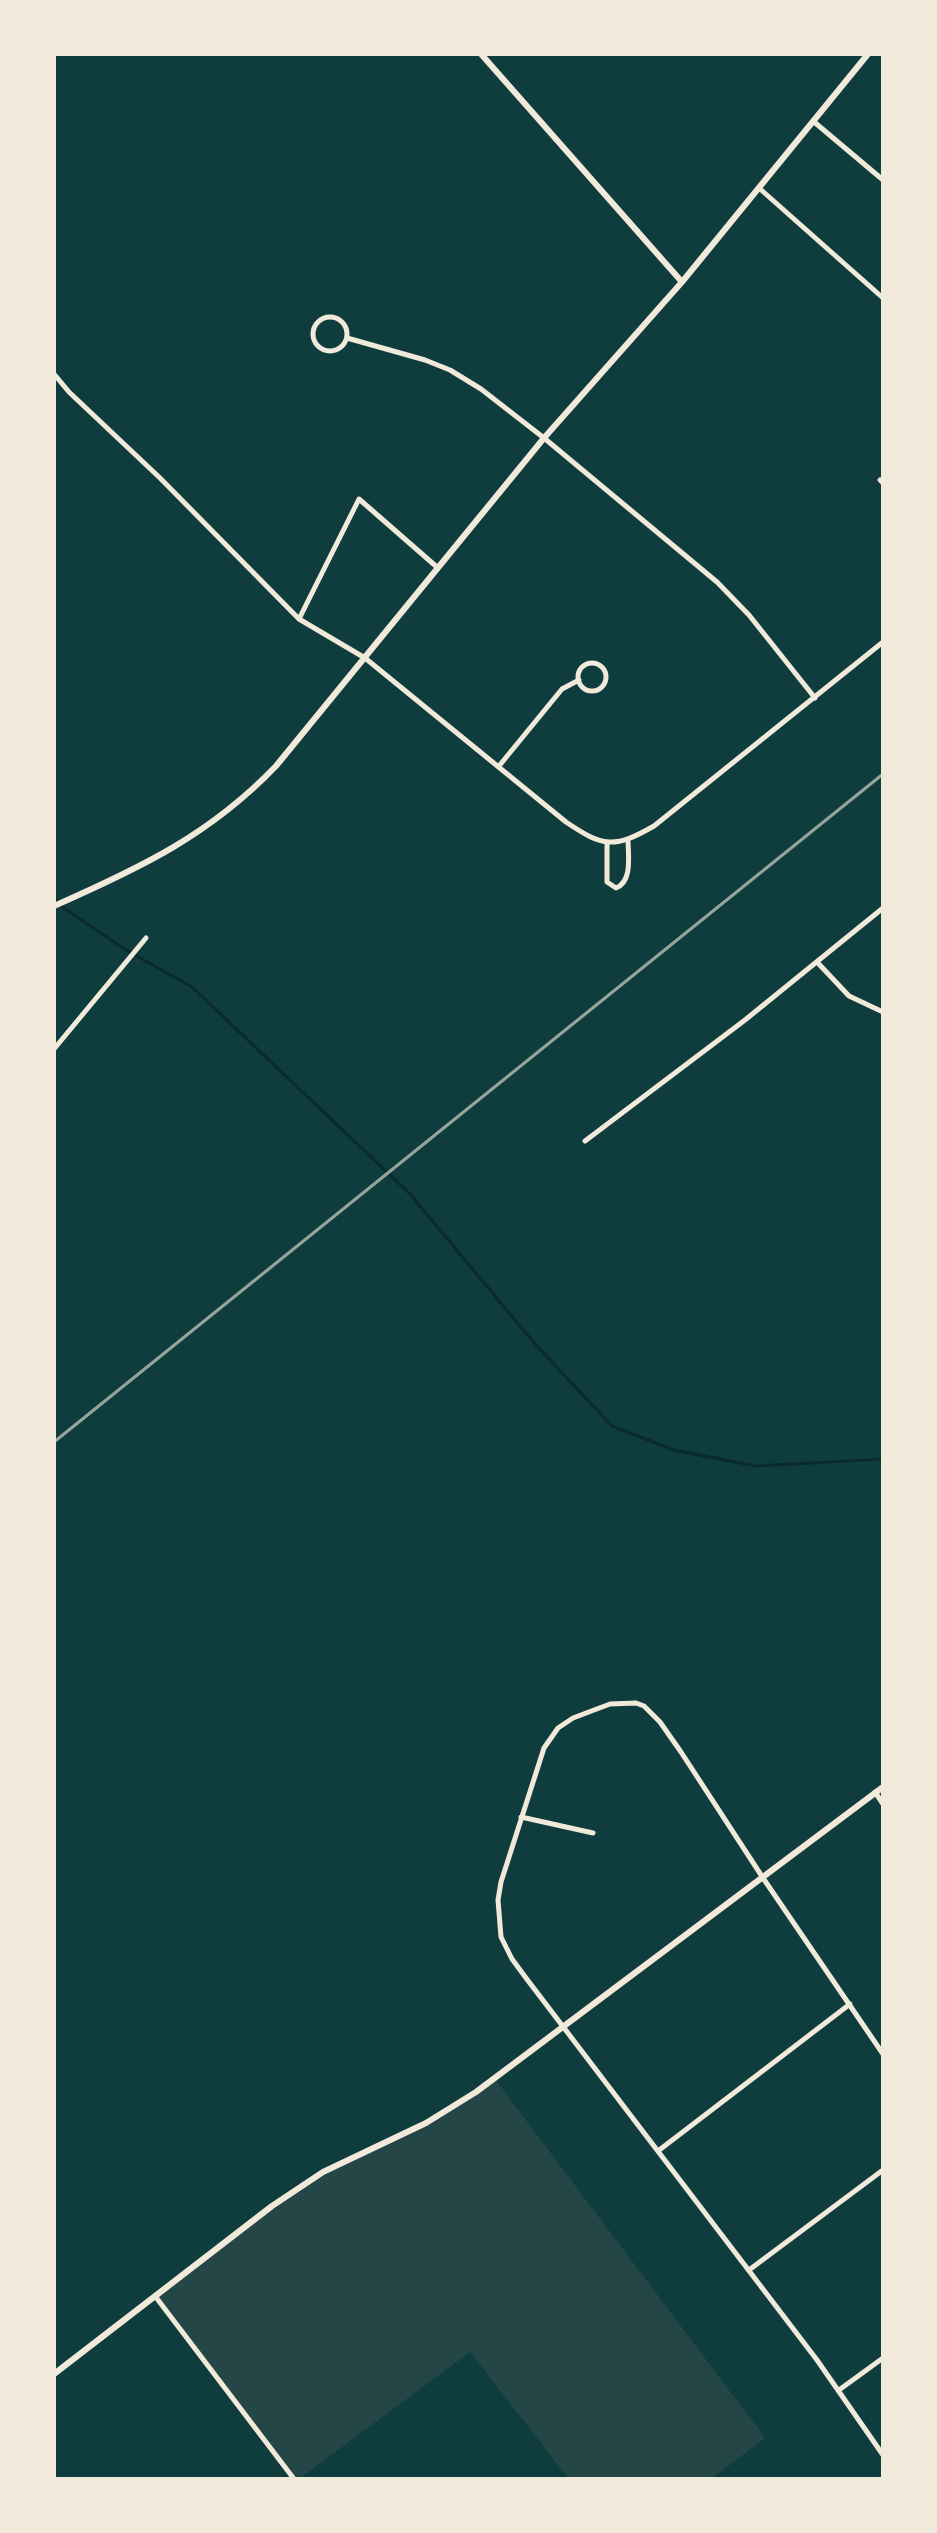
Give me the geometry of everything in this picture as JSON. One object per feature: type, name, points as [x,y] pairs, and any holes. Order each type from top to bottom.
[{"type":"street","points":[[481,54],[682,282]]},
{"type":"street","points":[[54,906],[155,860],[214,822],[276,766],[544,438],[682,282],[868,54]]},
{"type":"street","points":[[813,121],[883,180]]},
{"type":"street","points":[[759,188],[883,298]]},
{"type":"street","points":[[332,317],[344,324],[347,338],[340,348],[326,352],[314,343],[313,329],[318,321],[332,317]]},
{"type":"street","points":[[347,338],[425,360],[450,370],[481,389],[717,582],[749,615],[815,698]]},
{"type":"street","points":[[54,374],[299,619],[365,658],[566,822],[591,838],[607,843],[628,839],[667,817],[883,642]]},
{"type":"street","points":[[299,619],[359,499],[438,568]]},
{"type":"street","points":[[499,766],[562,689],[579,680],[583,667],[592,664],[601,666],[606,674],[602,687],[593,691],[584,688],[579,680]]},
{"type":"street","points":[[607,843],[607,882],[616,888],[627,877],[628,839]]},
{"type":"street","points":[[585,1141],[745,1020],[883,908]]},
{"type":"street","points":[[54,1049],[146,938]]},
{"type":"street","points":[[817,962],[849,996],[883,1012]]},
{"type":"street","points":[[883,2054],[660,1722],[644,1706],[636,1703],[610,1704],[573,1718],[558,1728],[544,1748],[501,1882],[498,1912],[501,1937],[512,1959],[839,2390],[883,2455]]},
{"type":"street","points":[[54,2374],[303,2184],[343,2161],[426,2123],[508,2070],[883,1787]]},
{"type":"street","points":[[875,1792],[883,1804]]},
{"type":"street","points":[[521,1817],[593,1833]]},
{"type":"street","points":[[658,2151],[850,2004]]},
{"type":"street","points":[[749,2270],[883,2170]]},
{"type":"street","points":[[155,2296],[294,2479]]},
{"type":"street","points":[[839,2390],[883,2358]]},
{"type":"shaded area","points":[[495,2079],[765,2438],[711,2479],[569,2479],[470,2352],[299,2479],[294,2479],[155,2296],[303,2184],[409,2131]]},
{"type":"waterway","points":[[54,898],[65,909],[126,950],[192,987],[410,1194],[535,1344],[612,1426],[674,1450],[756,1466],[883,1459]]},
{"type":"railway","points":[[54,1442],[883,774]]}]
